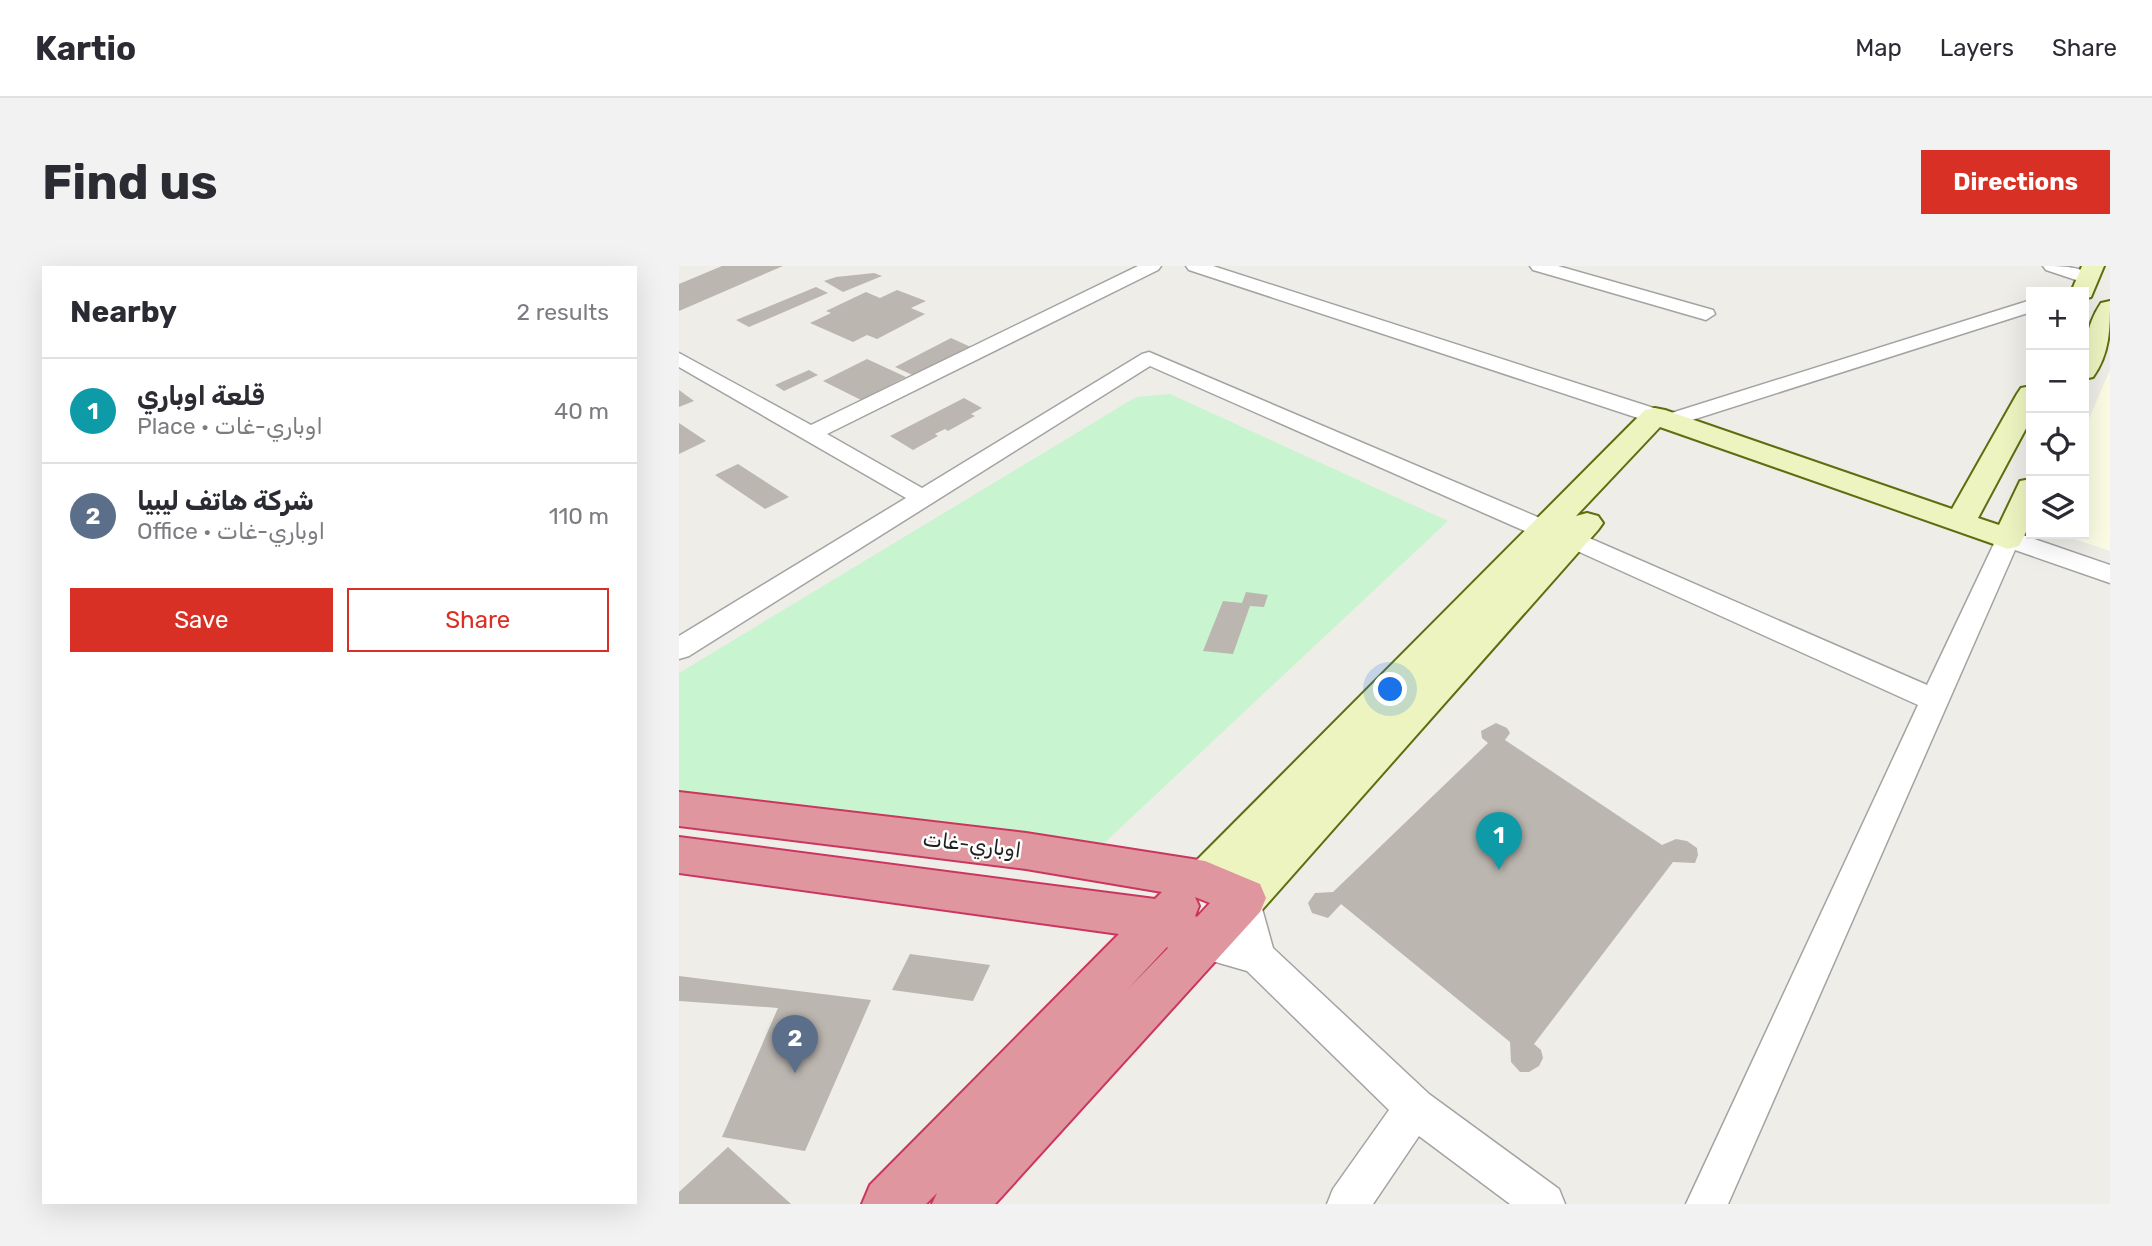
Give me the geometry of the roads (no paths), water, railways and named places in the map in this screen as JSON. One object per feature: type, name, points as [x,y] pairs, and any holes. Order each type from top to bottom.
[{"type":"highway","name":"اوباري-غات","points":[[679,809],[1026,851],[1224,889]]},
{"type":"highway","points":[[679,855],[1181,932]]},
{"type":"highway","points":[[889,1204],[1224,889]]},
{"type":"highway","points":[[959,1204],[1181,932]]},
{"type":"street","points":[[810,434],[1152,266]]},
{"type":"street","points":[[1195,266],[1668,421],[2110,575]]},
{"type":"street","points":[[1539,266],[1706,314]]},
{"type":"street","points":[[2052,266],[2084,284]]},
{"type":"street","points":[[1543,1204],[1415,1108],[1257,957],[1224,889],[1668,421],[2026,308]]},
{"type":"street","points":[[2089,359],[2110,308]]},
{"type":"street","points":[[679,649],[1149,358],[1559,534],[1935,701]]},
{"type":"street","points":[[679,359],[923,498]]},
{"type":"street","points":[[1960,522],[2026,403]]},
{"type":"street","points":[[1707,1204],[2026,499]]},
{"type":"street","points":[[1181,932],[1257,957]]},
{"type":"street","points":[[1348,1204],[1415,1108]]},
{"type":"place","name":"قلعة اوباري","points":[[1499,870]]},
{"type":"place","name":"شركة هاتف ليبيا","points":[[795,1073]]}]
